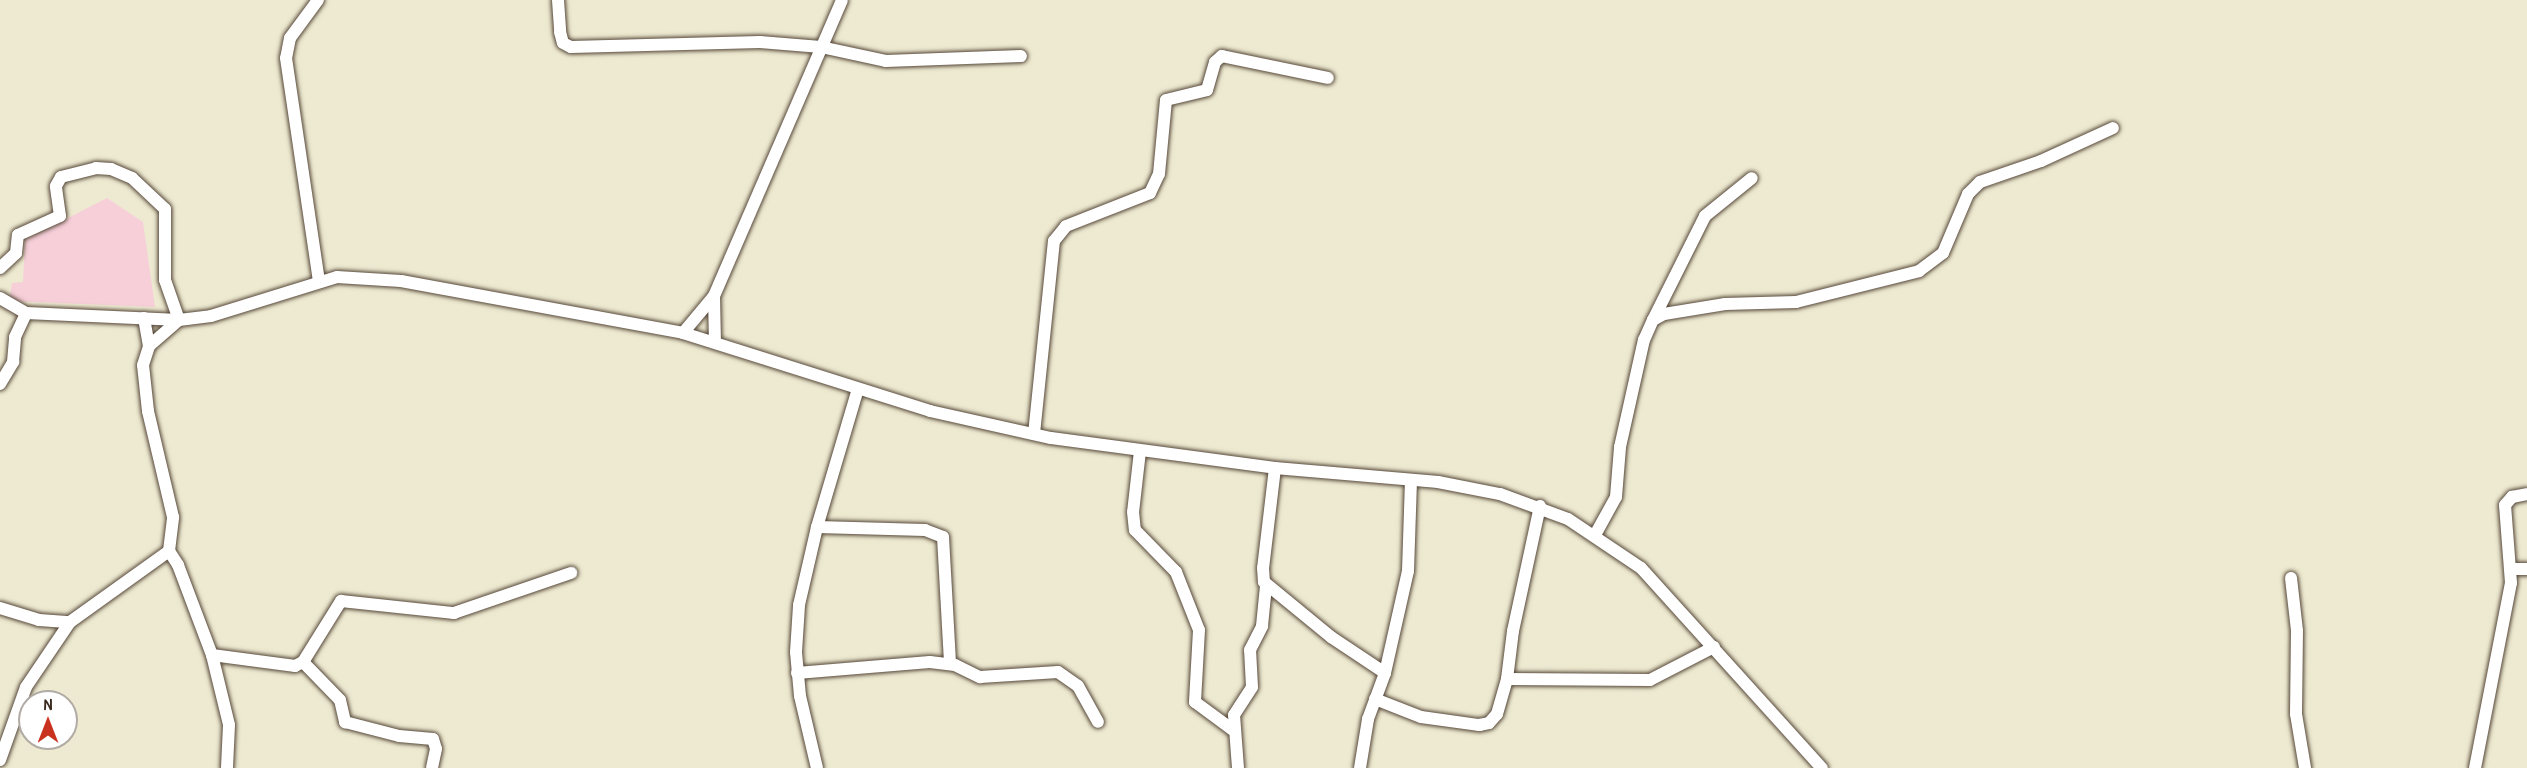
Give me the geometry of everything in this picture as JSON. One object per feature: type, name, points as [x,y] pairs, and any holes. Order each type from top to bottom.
[{"type":"street","points":[[318,0],[290,38],[286,58],[319,282]]},
{"type":"street","points":[[558,0],[563,43],[571,47],[760,42],[820,47],[886,61],[1021,56]]},
{"type":"street","points":[[683,333],[714,296],[842,0]]},
{"type":"street","points":[[1034,434],[1054,241],[1066,226],[1150,193],[1159,174],[1166,100],[1207,90],[1215,62],[1222,56],[1329,78]]},
{"type":"street","points":[[1653,320],[1664,314],[1725,304],[1796,302],[1919,271],[1943,253],[1968,194],[1980,182],[2041,161],[2113,128]]},
{"type":"street","points":[[0,268],[16,253],[18,235],[60,216],[56,186],[61,177],[96,168],[111,170],[132,178],[165,209],[165,280],[179,320]]},
{"type":"street","points":[[1595,535],[1616,497],[1620,447],[1644,340],[1705,216],[1752,178]]},
{"type":"street","points":[[0,298],[26,313],[179,320],[212,316],[319,282],[352,276],[401,281],[683,333],[941,414],[1034,434],[1140,451],[1275,468],[1470,487],[1540,506],[1595,535],[1653,578],[1822,768]]},
{"type":"street","points":[[714,296],[716,342]]},
{"type":"street","points":[[0,384],[13,362],[15,337],[26,313]]},
{"type":"street","points":[[144,318],[149,345],[143,377],[173,517],[169,551],[178,564],[212,655],[229,725],[227,768]]},
{"type":"street","points":[[149,345],[179,320]]},
{"type":"street","points":[[818,768],[803,718],[797,672],[799,605],[817,527],[858,389]]},
{"type":"street","points":[[1140,451],[1133,512],[1135,530],[1176,572],[1199,630],[1195,702],[1233,730]]},
{"type":"street","points":[[1238,768],[1239,753],[1233,730],[1237,708],[1253,682],[1250,650],[1262,626],[1266,586],[1263,568],[1275,468]]},
{"type":"street","points":[[1360,768],[1409,564],[1411,480]]},
{"type":"street","points":[[2475,768],[2507,618],[2512,569],[2505,505],[2512,497],[2527,495]]},
{"type":"street","points":[[1375,699],[1420,717],[1479,725],[1489,723],[1497,714],[1507,679],[1515,620],[1540,506]]},
{"type":"street","points":[[817,527],[925,530],[943,537],[950,664]]},
{"type":"street","points":[[0,760],[26,687],[70,622],[169,551]]},
{"type":"street","points":[[2512,569],[2527,569]]},
{"type":"street","points":[[212,655],[269,665],[294,666],[303,662],[341,602],[454,613],[571,573]]},
{"type":"street","points":[[2291,578],[2297,631],[2296,714],[2305,768]]},
{"type":"street","points":[[1266,586],[1384,673]]},
{"type":"street","points":[[0,608],[39,620],[70,622]]},
{"type":"street","points":[[1507,679],[1650,680],[1714,647]]},
{"type":"street","points":[[303,662],[340,700],[345,722],[399,736],[433,739],[436,749],[432,768]]},
{"type":"street","points":[[797,672],[900,663],[950,664],[980,678],[1062,672],[1078,686],[1098,722]]},
{"type":"shaded area","points":[[107,198],[143,222],[155,307],[9,301],[12,283],[23,282],[25,240]]}]
